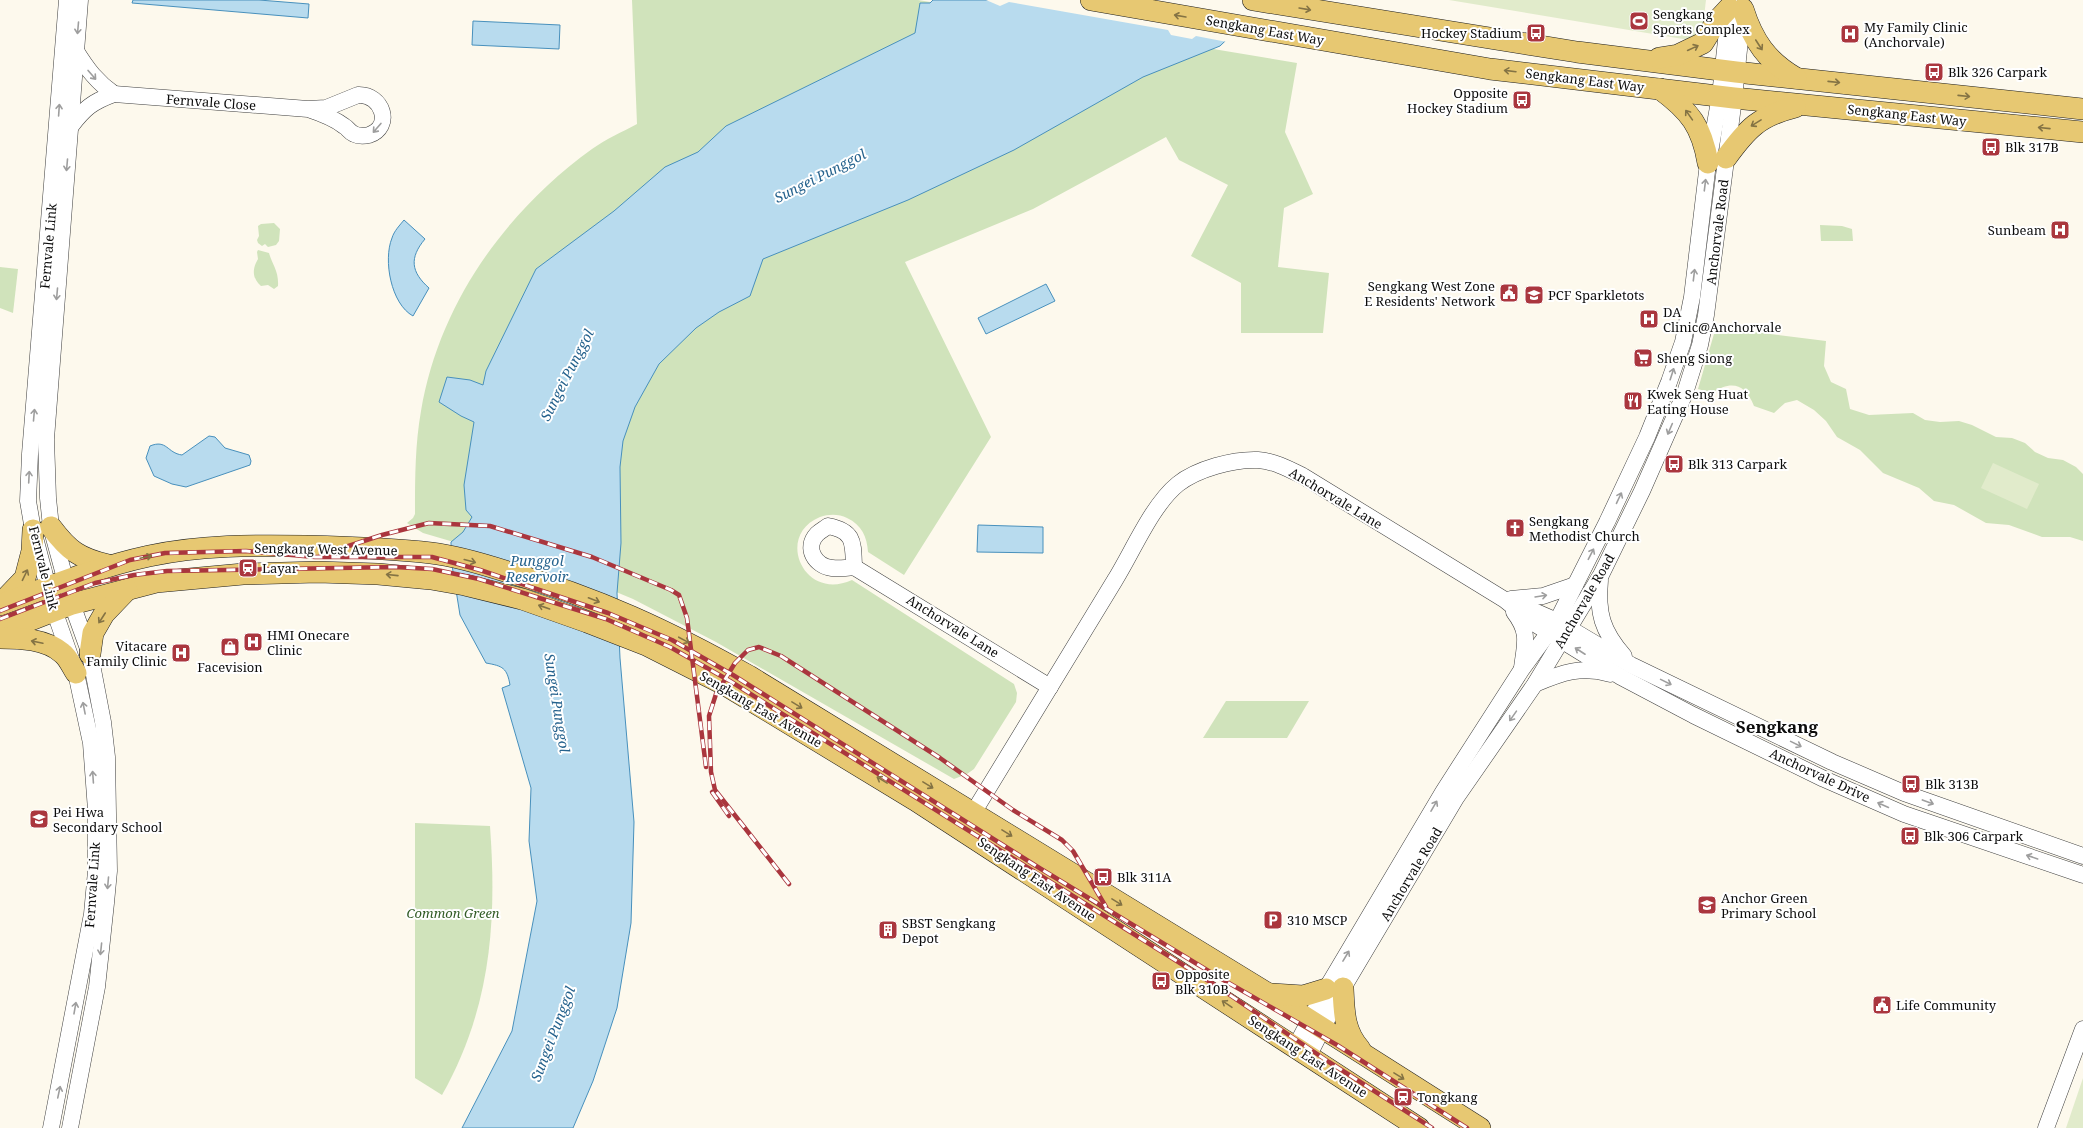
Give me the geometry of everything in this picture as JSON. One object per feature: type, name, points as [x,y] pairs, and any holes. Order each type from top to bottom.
[{"type":"main road","name":"Sengkang East Way","points":[[1091,0],[1490,69],[1727,97],[2083,132]]},
{"type":"main road","name":"Sengkang East Way","points":[[1253,0],[1376,21],[1571,51],[1729,72],[2083,109]]},
{"type":"main road","points":[[1642,60],[1678,55],[1703,43],[1716,22],[1737,4],[1761,48],[1779,68],[1796,78]]},
{"type":"main road","points":[[1660,89],[1688,112],[1717,161],[1752,125],[1778,112],[1805,105]]},
{"type":"main road","points":[[0,605],[25,578],[32,551],[42,529],[75,553],[92,561],[108,565]]},
{"type":"main road","name":"Sengkang West Avenue","points":[[0,605],[108,565],[152,555],[198,549],[277,546],[380,549],[432,553],[468,560],[592,599],[649,623]]},
{"type":"main road","name":"Sengkang West Avenue","points":[[0,632],[63,607],[156,582],[243,574],[370,573],[431,579],[465,585],[522,599],[588,622],[646,645]]},
{"type":"main road","points":[[90,654],[93,632],[104,614],[127,590]]},
{"type":"main road","name":"Sengkang East Avenue","points":[[649,623],[719,659],[974,812],[1267,993],[1480,1128]]},
{"type":"main road","points":[[0,638],[36,641],[51,645],[63,653],[76,673]]},
{"type":"main road","name":"Sengkang East Avenue","points":[[646,645],[727,686],[963,830],[1301,1053],[1419,1128]]},
{"type":"main road","points":[[1267,993],[1292,996],[1335,989],[1344,1010],[1347,1029],[1353,1041],[1366,1055]]},
{"type":"street","name":"Fernvale Link","points":[[51,1128],[90,929],[96,871],[96,810],[91,743],[63,607],[42,529],[28,501],[28,481],[68,0]]},
{"type":"street","name":"Fernvale Link","points":[[42,529],[48,498],[46,439],[80,0]]},
{"type":"street","name":"Anchorvale Road","points":[[1335,989],[1456,798],[1535,684],[1560,630],[1575,585],[1647,437],[1683,342],[1717,161],[1727,97],[1737,4]]},
{"type":"street","points":[[76,51],[89,72],[100,84],[114,94]]},
{"type":"street","name":"Fernvale Close","points":[[71,126],[85,108],[96,100],[114,94],[308,109]]},
{"type":"street","name":"Anchorvale Road","points":[[1301,1053],[1443,792],[1522,669],[1560,630],[1601,576],[1661,450],[1685,393],[1700,345],[1707,307],[1717,161]]},
{"type":"street","name":"Anchorvale Lane","points":[[963,830],[1161,502],[1178,483],[1203,470],[1229,462],[1258,460],[1283,466],[1303,476],[1505,600],[1535,624],[1560,630]]},
{"type":"street","name":"Anchorvale Lane","points":[[854,567],[1050,687]]},
{"type":"street","points":[[1601,576],[1599,598],[1601,619],[1612,642],[1631,665]]},
{"type":"street","points":[[1505,600],[1543,596],[1575,585]]},
{"type":"street","points":[[1505,600],[1523,624],[1525,633],[1522,669]]},
{"type":"street","name":"Fernvale Link","points":[[63,607],[90,654],[103,722],[107,757],[109,871],[97,987],[70,1128]]},
{"type":"street","name":"Anchorvale Drive","points":[[1560,630],[1832,762],[1904,793],[2083,856]]},
{"type":"street","name":"Anchorvale Drive","points":[[1560,630],[1621,677],[1693,715],[1824,779],[1904,814],[2076,872]]},
{"type":"street","points":[[1535,684],[1574,670],[1604,672],[1621,677]]},
{"type":"street","points":[[2076,872],[2083,885]]},
{"type":"street","points":[[2046,1128],[2083,1029]]},
{"type":"green space","points":[[632,0],[918,0],[1297,63],[1285,132],[1313,194],[1284,208],[1278,267],[1329,273],[1323,333],[1241,333],[1241,283],[1191,256],[1228,185],[1179,160],[1166,137],[1033,209],[905,262],[991,437],[904,575],[868,552],[865,536],[860,528],[847,518],[837,515],[820,517],[806,526],[799,538],[797,551],[801,564],[808,574],[820,582],[835,584],[852,580],[1014,684],[1017,693],[1016,702],[974,769],[967,774],[954,779],[716,642],[633,599],[597,584],[423,533],[407,523],[415,514],[416,449],[421,411],[430,372],[443,334],[460,298],[504,231],[531,201],[560,174],[592,149],[637,124]]},
{"type":"green space","name":"Sengkang Sports Complex","points":[[1449,0],[1706,0],[1701,42]]},
{"type":"green space","points":[[274,223],[280,229],[279,241],[276,245],[268,247],[265,244],[262,246],[257,240],[259,236],[258,226],[261,224]]},
{"type":"green space","points":[[1820,225],[1842,226],[1852,229],[1853,241],[1821,241]]},
{"type":"green space","points":[[258,250],[269,253],[278,281],[278,286],[274,289],[268,285],[261,286],[256,280],[254,270],[258,259]]},
{"type":"green space","points":[[0,267],[18,269],[13,313],[0,308]]},
{"type":"green space","points":[[1716,327],[1826,341],[1824,366],[1831,382],[1846,389],[1850,409],[1869,415],[1913,413],[1925,420],[1940,422],[1959,421],[1972,425],[1996,437],[2012,438],[2025,443],[2035,452],[2048,458],[2063,460],[2076,467],[2083,474],[2083,541],[2070,537],[2042,537],[2009,525],[1986,523],[1954,505],[1934,501],[1919,488],[1883,473],[1860,450],[1837,437],[1826,421],[1814,410],[1797,400],[1785,403],[1774,413],[1754,406],[1746,393],[1737,386],[1726,386],[1712,393],[1698,389]]},
{"type":"green space","points":[[1993,463],[2039,484],[2027,509],[1981,488]]},
{"type":"green space","points":[[1226,701],[1309,701],[1287,738],[1203,738]]},
{"type":"green space","name":"Common Green","points":[[415,823],[490,826],[492,896],[491,930],[487,964],[481,997],[471,1030],[442,1095],[415,1078]]},
{"type":"green space","points":[[2083,1078],[2083,1128],[2066,1128]]},
{"type":"water","points":[[133,0],[259,0],[309,4],[308,18],[132,3]]},
{"type":"water","name":"Punggol Reservoir","points":[[933,0],[1268,0],[1220,46],[1143,77],[1014,150],[908,200],[763,259],[750,296],[719,312],[696,328],[659,364],[635,407],[623,441],[620,467],[621,543],[617,593],[620,658],[634,822],[631,923],[617,1008],[593,1081],[573,1128],[462,1128],[512,1031],[537,901],[529,841],[531,788],[502,688],[510,685],[509,679],[506,671],[496,665],[486,663],[460,615],[451,559],[451,542],[463,532],[472,517],[466,510],[464,485],[474,422],[461,416],[439,402],[447,377],[470,380],[483,385],[486,371],[536,269],[614,211],[665,167],[698,152],[726,126],[915,33],[920,3],[930,3]]},
{"type":"water","points":[[473,21],[560,25],[559,49],[472,45]]},
{"type":"water","points":[[404,220],[425,239],[416,252],[414,265],[419,276],[429,288],[413,316],[405,310],[399,302],[394,292],[389,269],[389,247],[392,238]]},
{"type":"water","points":[[1046,284],[1055,301],[986,334],[978,318]]},
{"type":"water","points":[[209,436],[215,437],[225,448],[249,455],[251,461],[250,465],[186,487],[172,484],[154,476],[146,458],[150,446],[156,444],[164,445],[173,452],[182,455]]},
{"type":"water","points":[[978,525],[1043,527],[1043,553],[977,552]]},
{"type":"pier","points":[[986,0],[1270,0],[1227,42],[1196,36],[1192,39],[1171,35],[1168,30],[1009,2],[1000,6]]},
{"type":"railway","points":[[321,555],[382,535],[429,523],[490,526],[592,557],[671,590],[679,595],[687,618],[706,767]]},
{"type":"railway","points":[[0,611],[130,560],[165,553],[246,551],[315,557],[432,557],[480,570],[608,613],[672,640],[733,675],[1041,869],[1220,978],[1337,1045],[1467,1128]]},
{"type":"railway","points":[[0,619],[95,583],[134,575],[167,571],[395,567],[432,569],[479,579],[606,619],[670,647],[730,681],[1215,985],[1329,1062],[1432,1128]]},
{"type":"railway","points":[[789,884],[715,790],[711,772],[709,716],[716,694],[735,663],[748,650],[759,647],[781,656],[940,758],[1013,810],[1062,840],[1073,851],[1106,907]]},
{"type":"railway","points":[[712,792],[729,816]]},
{"type":"place","name":"Sengkang Sports Complex","points":[[1639,21]]},
{"type":"place","name":"Hockey Stadium","points":[[1536,33]]},
{"type":"place","name":"My Family Clinic (Anchorvale)","points":[[1850,34]]},
{"type":"place","name":"Blk 326 Carpark","points":[[1934,72]]},
{"type":"place","name":"Opposite Hockey Stadium","points":[[1522,100]]},
{"type":"place","name":"Blk 317B","points":[[1991,147]]},
{"type":"place","name":"Sunbeam","points":[[2060,230]]},
{"type":"place","name":"Sengkang West Zone E Residents' Network","points":[[1509,293]]},
{"type":"place","name":"PCF Sparkletots","points":[[1534,295]]},
{"type":"place","name":"DA Clinic@Anchorvale","points":[[1649,319]]},
{"type":"place","name":"Sheng Siong","points":[[1643,358]]},
{"type":"place","name":"Kwek Seng Huat Eating House","points":[[1633,401]]},
{"type":"place","name":"Blk 313 Carpark","points":[[1674,464]]},
{"type":"place","name":"Sengkang Methodist Church","points":[[1515,528]]},
{"type":"place","name":"Layar","points":[[248,568]]},
{"type":"place","name":"HMI Onecare Clinic","points":[[253,642]]},
{"type":"place","name":"Facevision","points":[[230,647]]},
{"type":"place","name":"Vitacare Family Clinic","points":[[181,653]]},
{"type":"place","name":"Blk 313B","points":[[1911,784]]},
{"type":"place","name":"Pei Hwa Secondary School","points":[[39,819]]},
{"type":"place","name":"Blk 306 Carpark","points":[[1910,836]]},
{"type":"place","name":"Blk 311A","points":[[1103,877]]},
{"type":"place","name":"Anchor Green Primary School","points":[[1707,905]]},
{"type":"place","name":"310 MSCP","points":[[1273,920]]},
{"type":"place","name":"SBST Sengkang Depot","points":[[888,930]]},
{"type":"place","name":"Opposite Blk 310B","points":[[1161,981]]},
{"type":"place","name":"Life Community","points":[[1882,1005]]},
{"type":"place","name":"Tongkang","points":[[1403,1097]]},
{"type":"district","name":"Sengkang","points":[[1777,727]]},
{"type":"water label","name":"Sungei Punggol","points":[[820,176]]},
{"type":"water label","name":"Sungei Punggol","points":[[567,375]]},
{"type":"water label","name":"Sungei Punggol","points":[[557,703]]},
{"type":"water label","name":"Sungei Punggol","points":[[553,1034]]}]
